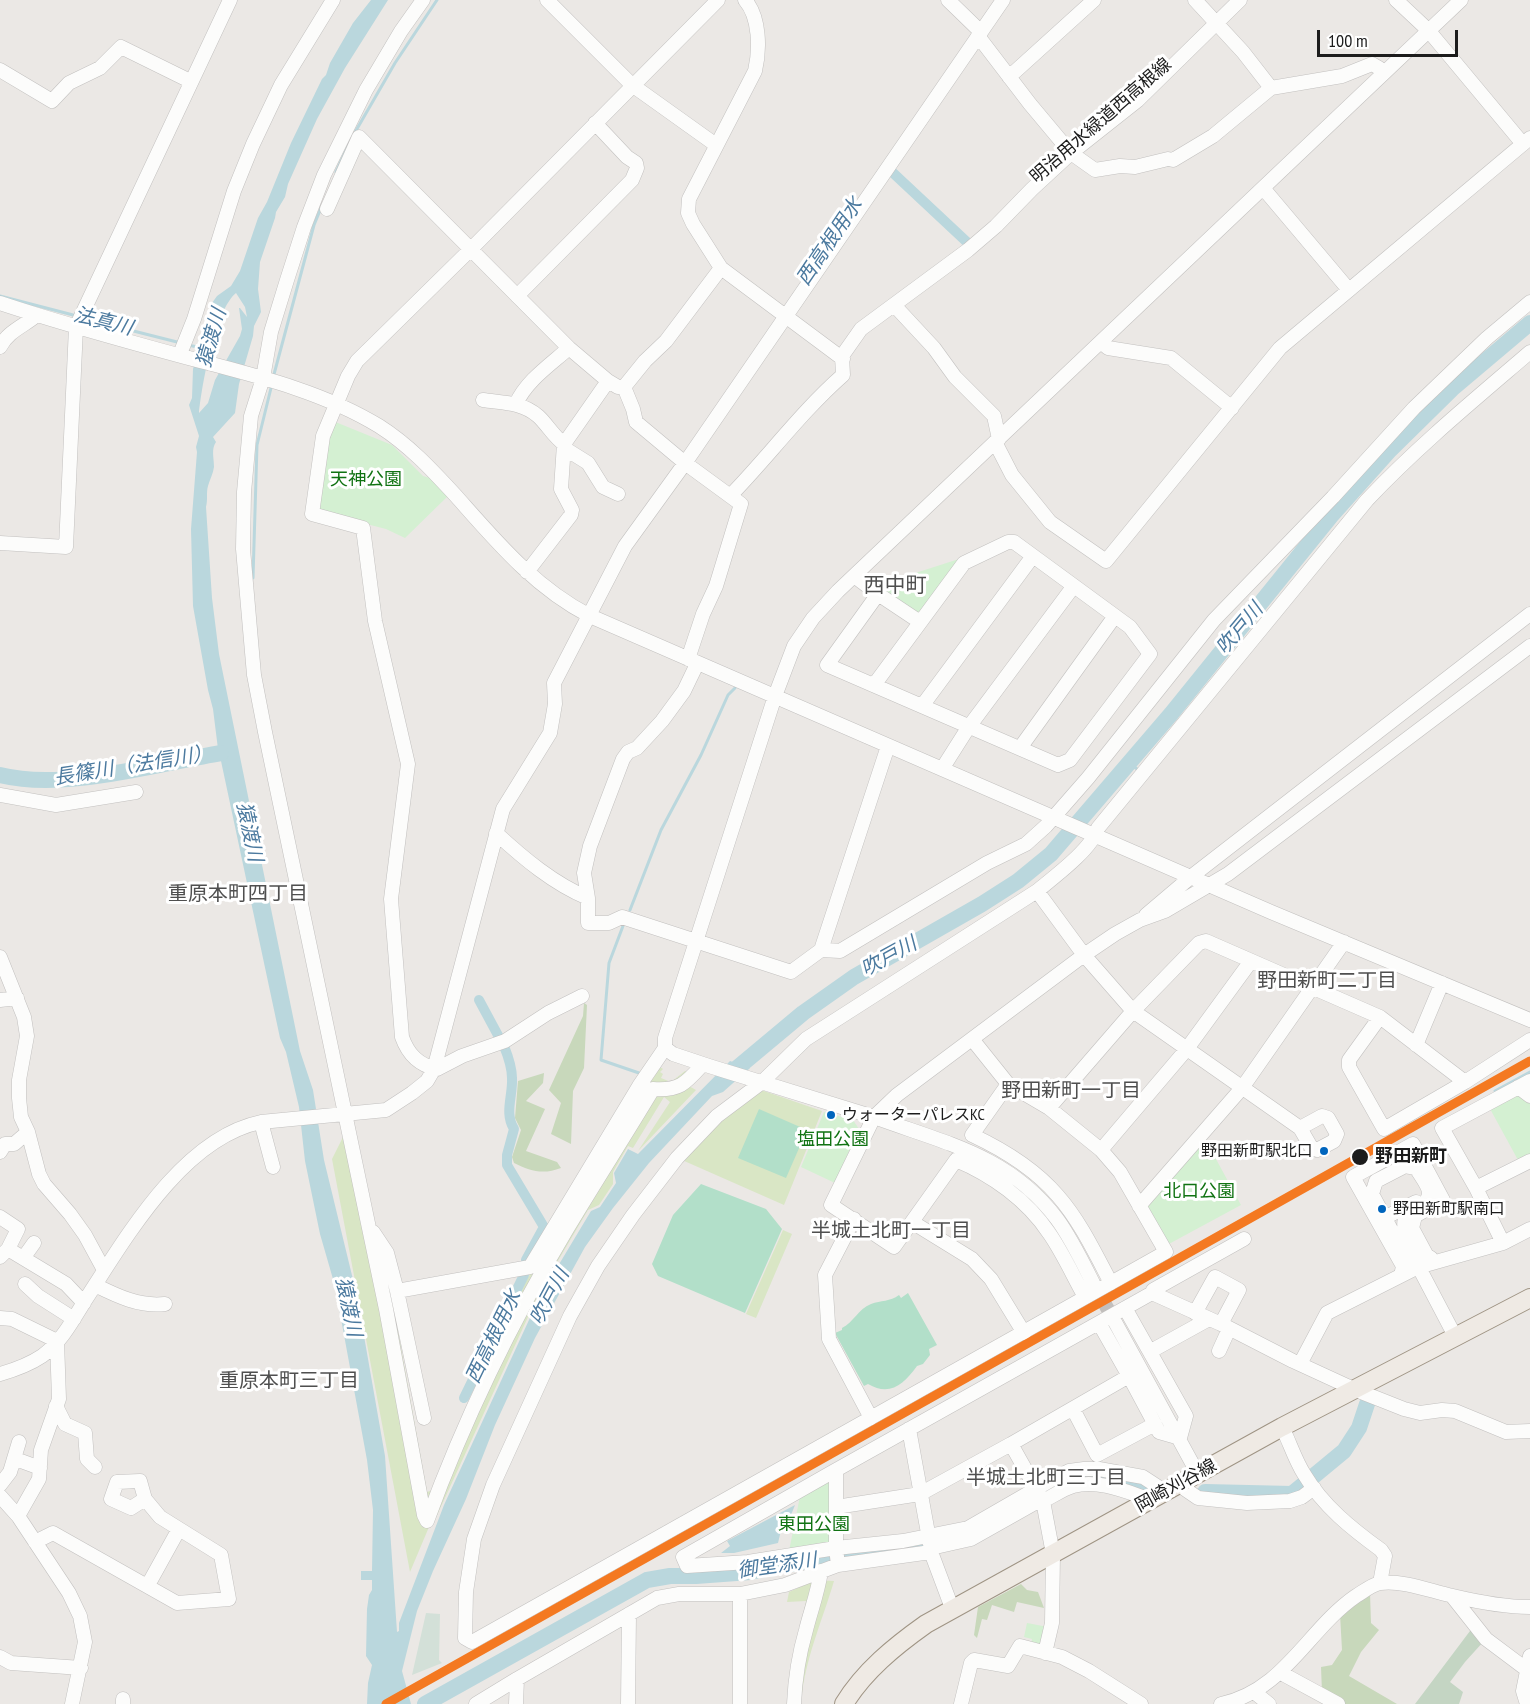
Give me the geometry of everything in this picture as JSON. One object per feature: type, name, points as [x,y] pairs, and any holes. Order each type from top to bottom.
[{"type":"main road","name":"岡崎刈谷線","points":[[843,1704],[868,1672],[896,1645],[952,1608],[1282,1427],[1530,1298]]},
{"type":"street","points":[[0,543],[66,548],[79,320],[230,0]]},
{"type":"street","points":[[183,348],[234,191],[253,144],[281,85],[333,0]]},
{"type":"street","points":[[423,0],[401,31],[366,90],[324,176],[304,227],[271,332],[263,378],[251,416],[244,492],[243,549],[254,675],[339,1113],[368,1225],[427,1521],[488,1379],[525,1304],[567,1229],[653,1089],[676,1089],[706,1065]]},
{"type":"street","points":[[548,0],[632,85],[716,144]]},
{"type":"street","points":[[582,996],[548,1013],[505,1041],[472,1052],[434,1069],[415,1060],[402,1037],[391,899],[408,764],[375,621],[363,528],[312,514],[323,436],[348,376],[357,361],[718,0]]},
{"type":"street","points":[[745,0],[754,21],[759,53],[755,71],[689,199],[688,213],[721,268],[843,359]]},
{"type":"street","points":[[948,0],[979,34],[1009,77],[1069,150],[1095,170],[1120,166],[1135,167],[1168,159],[1173,160],[1213,136],[1271,88],[1342,76],[1372,64],[1383,74]]},
{"type":"street","points":[[0,1374],[43,1356],[74,1319],[104,1270],[164,1188],[192,1160],[233,1130],[261,1122],[386,1110],[427,1081],[434,1069],[503,809],[550,734],[555,704],[554,682],[625,546],[685,463],[1003,0]]},
{"type":"street","points":[[1009,77],[1094,0]]},
{"type":"street","points":[[1195,0],[1243,52],[1271,88]]},
{"type":"street","points":[[1214,23],[1233,0]]},
{"type":"street","points":[[730,496],[817,398],[843,375],[843,356],[861,329],[968,250],[996,226],[1069,150],[1138,100],[1240,0]]},
{"type":"street","points":[[894,305],[934,348],[955,377],[994,416],[997,441],[1012,475],[1050,522],[1106,561],[1280,348],[1527,141],[1428,30],[1396,0]]},
{"type":"street","points":[[397,1290],[530,1268],[639,1086],[665,1048],[665,1038],[776,696],[795,646],[813,618],[854,576],[1461,0]]},
{"type":"street","points":[[0,70],[52,101],[69,83],[100,68],[121,47],[190,81]]},
{"type":"street","points":[[517,296],[632,180],[638,168],[636,162],[627,157],[595,123]]},
{"type":"street","points":[[327,209],[359,137],[569,348],[608,381],[618,387],[624,387]]},
{"type":"street","name":"明治用水緑道西高根線","points":[[969,242],[996,220],[1018,193],[1069,150]]},
{"type":"street","points":[[1263,188],[1349,290]]},
{"type":"street","points":[[624,387],[645,361],[666,341],[721,268]]},
{"type":"street","points":[[821,950],[840,951],[987,863],[1026,844],[1054,817],[1088,778],[1215,620],[1333,497],[1414,408],[1487,338],[1530,302]]},
{"type":"street","points":[[0,303],[37,315],[79,320],[183,348],[336,404],[378,425],[408,447],[426,463],[527,572],[554,595],[590,616],[1211,885],[1530,1020]]},
{"type":"street","points":[[0,347],[14,329],[28,323],[37,315]]},
{"type":"street","points":[[1101,342],[1108,348],[1172,358],[1232,408]]},
{"type":"street","points":[[516,404],[520,393],[569,348]]},
{"type":"street","points":[[972,1040],[1008,1084],[1049,1108],[1101,1150],[1120,1172],[1166,1252],[472,1642],[465,1638],[466,1592],[474,1539],[502,1465],[570,1316],[598,1266],[633,1215],[677,1158],[717,1116],[806,1039],[1037,891],[1071,863],[1367,500],[1436,433],[1530,352]]},
{"type":"street","points":[[527,572],[571,515],[572,510],[561,489],[564,446],[608,381]]},
{"type":"street","points":[[624,387],[636,422],[685,463],[741,504],[716,586],[704,614],[684,691],[662,721],[637,748],[628,752],[623,759],[590,846],[584,873],[588,898],[588,922],[609,923],[622,917],[791,972],[821,950],[888,746]]},
{"type":"street","points":[[483,400],[516,404],[538,416],[564,446],[588,463],[603,487],[618,494]]},
{"type":"street","points":[[874,685],[964,563],[1004,544],[1014,542],[1130,627],[1150,654],[1070,760],[1058,765],[827,665],[878,594]]},
{"type":"street","points":[[922,706],[1033,556]]},
{"type":"street","points":[[854,576],[920,622]]},
{"type":"street","points":[[942,769],[968,728],[1073,587]]},
{"type":"street","points":[[1140,920],[1192,876],[1530,614]]},
{"type":"street","points":[[1020,748],[1114,616]]},
{"type":"street","points":[[1085,1297],[1049,1233],[1032,1212],[994,1180],[956,1160],[894,1247],[831,1205],[874,1117],[897,1095],[1084,955],[1115,933],[1140,920],[1165,911],[1211,885],[1530,646]]},
{"type":"street","points":[[0,795],[56,805],[136,792]]},
{"type":"street","points":[[496,833],[520,854],[564,885],[588,898]]},
{"type":"street","points":[[1037,891],[1084,955],[1132,1011],[1300,1128]]},
{"type":"street","points":[[1049,1108],[1132,1011],[1200,942],[1206,941],[1380,1017],[1465,1082]]},
{"type":"street","points":[[1139,1206],[1242,1088],[1344,942]]},
{"type":"street","points":[[0,957],[24,1017],[27,1036],[19,1080],[19,1098],[21,1117],[28,1132],[39,1174],[44,1184],[80,1228],[104,1270]]},
{"type":"street","points":[[1101,1150],[1186,1050],[1251,961]]},
{"type":"street","points":[[1416,1045],[1442,983]]},
{"type":"street","points":[[0,999],[17,998]]},
{"type":"street","points":[[1380,1017],[1349,1060],[1349,1067],[1384,1129],[1465,1082],[1530,1040]]},
{"type":"street","points":[[665,1048],[673,1054],[874,1117],[965,1148],[984,1157],[1017,1177],[1047,1206],[1093,1283]]},
{"type":"street","points":[[1008,1084],[972,1135],[1013,1157],[1058,1195],[1078,1224],[1111,1283]]},
{"type":"street","points":[[1503,1243],[1476,1188],[1442,1128],[1524,1084],[1530,1096]]},
{"type":"street","points":[[261,1122],[273,1167]]},
{"type":"street","points":[[0,1152],[5,1144],[14,1144],[28,1132]]},
{"type":"street","points":[[1413,1144],[1443,1200],[1415,1216],[1412,1228],[1427,1256],[1431,1258],[1424,1260],[1420,1258],[1404,1229],[1406,1217],[1424,1204],[1428,1197],[1429,1191],[1416,1168],[1405,1166],[1376,1181],[1372,1194],[1409,1263],[1407,1269],[1402,1271],[1403,1266],[1353,1177],[1413,1144]]},
{"type":"street","points":[[1476,1188],[1530,1161]]},
{"type":"street","points":[[1390,1215],[1456,1338]]},
{"type":"street","points":[[0,1217],[18,1229],[4,1253],[24,1257],[66,1284],[84,1302]]},
{"type":"street","points":[[854,1219],[825,1275],[829,1339],[871,1418]]},
{"type":"street","points":[[912,1222],[972,1259],[991,1279],[1024,1333]]},
{"type":"street","points":[[368,1225],[387,1253],[424,1418]]},
{"type":"street","points":[[1300,1364],[1327,1313],[1418,1266],[1503,1243],[1530,1229]]},
{"type":"street","points":[[930,1545],[903,1541],[836,1548],[748,1562],[687,1566],[683,1557],[1244,1239]]},
{"type":"street","points":[[24,1257],[34,1243]]},
{"type":"street","points":[[1195,1313],[1215,1277],[1239,1290],[1220,1324],[1219,1352]]},
{"type":"street","points":[[25,1284],[38,1296],[74,1319]]},
{"type":"street","points":[[95,1285],[118,1296],[140,1302],[165,1304]]},
{"type":"street","points":[[1152,1293],[1356,1390],[1420,1413],[1455,1411],[1506,1432],[1530,1431]]},
{"type":"street","points":[[1125,1308],[1186,1416],[1180,1438]]},
{"type":"street","points":[[0,1318],[12,1319],[57,1341]]},
{"type":"street","points":[[1115,1322],[1198,1474]]},
{"type":"street","points":[[1099,1323],[1159,1432],[1180,1438]]},
{"type":"street","points":[[1151,1351],[1220,1324]]},
{"type":"street","points":[[18,1516],[39,1479],[41,1450],[59,1399],[57,1341]]},
{"type":"street","points":[[836,1507],[920,1494],[1129,1376]]},
{"type":"street","points":[[56,1406],[65,1424],[85,1432],[87,1459],[95,1467]]},
{"type":"street","points":[[1073,1409],[1097,1455],[1155,1424]]},
{"type":"street","points":[[1282,1427],[1304,1474],[1314,1488],[1342,1520],[1381,1550],[1385,1556],[1380,1583]]},
{"type":"street","points":[[909,1429],[930,1545],[952,1608]]},
{"type":"street","points":[[0,1485],[10,1472],[19,1442]]},
{"type":"street","points":[[1011,1444],[1040,1496],[1053,1554],[1052,1623],[1045,1653]]},
{"type":"street","points":[[13,1462],[21,1461],[40,1468]]},
{"type":"street","points":[[1040,1496],[1069,1471],[1084,1469],[1099,1469],[1143,1477],[1165,1492]]},
{"type":"street","points":[[837,1470],[836,1548],[838,1564]]},
{"type":"street","points":[[476,1704],[657,1598],[678,1594],[740,1594],[785,1585],[838,1564],[930,1545],[1040,1496],[1085,1483],[1247,1503],[1290,1501],[1302,1497],[1314,1488]]},
{"type":"street","points":[[0,1496],[18,1516],[69,1593],[80,1616],[85,1642],[72,1704]]},
{"type":"street","points":[[35,1542],[55,1528],[177,1603],[229,1599],[221,1555],[160,1518],[145,1499]]},
{"type":"street","points":[[148,1585],[179,1529]]},
{"type":"street","points":[[794,1704],[805,1632],[819,1589],[821,1571]]},
{"type":"street","points":[[1221,1704],[1254,1692],[1281,1672],[1340,1608],[1380,1583],[1402,1584],[1511,1607],[1530,1607]]},
{"type":"street","points":[[740,1594],[740,1704]]},
{"type":"street","points":[[1452,1596],[1486,1639],[1529,1672]]},
{"type":"street","points":[[628,1704],[629,1614]]},
{"type":"street","points":[[961,1704],[968,1670],[974,1660],[1008,1666],[1020,1646],[1062,1657],[1141,1704]]},
{"type":"street","points":[[1527,1704],[1523,1691],[1529,1672],[1530,1656]]},
{"type":"street","points":[[0,1657],[11,1663],[81,1668]]},
{"type":"street","points":[[1281,1672],[1338,1704]]},
{"type":"street","points":[[516,1704],[517,1679]]},
{"type":"street","points":[[1254,1692],[1269,1704]]},
{"type":"green space","name":"天神公園","points":[[333,421],[392,445],[423,476],[430,478],[448,496],[405,538],[386,529],[316,511]]},
{"type":"green space","points":[[962,558],[921,615],[875,586]]},
{"type":"green space","points":[[584,1003],[587,1005],[584,1068],[573,1091],[571,1144],[551,1134],[561,1103],[549,1090],[583,1016]]},
{"type":"green space","points":[[660,1067],[663,1069],[660,1072],[663,1074],[661,1078],[671,1082],[685,1071],[698,1076],[687,1085],[696,1090],[638,1151],[670,1102],[664,1097],[633,1148],[628,1146],[613,1172],[613,1184],[599,1205],[588,1210],[539,1293],[410,1572],[332,1159],[345,1133],[385,1259],[427,1492],[433,1490],[527,1279]]},
{"type":"green space","points":[[544,1073],[543,1083],[526,1101],[545,1109],[526,1151],[557,1162],[561,1168],[542,1172],[514,1163],[512,1157],[521,1130],[515,1118],[518,1081]]},
{"type":"green space","points":[[761,1090],[822,1111],[784,1205],[682,1160],[719,1120]]},
{"type":"green space","points":[[1518,1092],[1530,1100],[1530,1154],[1518,1160],[1489,1107]]},
{"type":"green space","points":[[759,1109],[807,1130],[786,1178],[738,1158]]},
{"type":"green space","name":"塩田公園","points":[[824,1112],[853,1120],[859,1129],[835,1183],[801,1167]]},
{"type":"green space","name":"北口公園","points":[[1204,1137],[1241,1205],[1167,1245],[1144,1207]]},
{"type":"green space","points":[[701,1184],[766,1209],[782,1229],[745,1313],[658,1276],[652,1264],[673,1215]]},
{"type":"green space","points":[[783,1230],[792,1234],[756,1318],[746,1314]]},
{"type":"green space","points":[[908,1293],[937,1345],[929,1349],[930,1355],[923,1364],[917,1366],[896,1387],[883,1389],[868,1384],[864,1386],[835,1333],[842,1330],[867,1306],[899,1295],[901,1298]]},
{"type":"green space","name":"東田公園","points":[[832,1477],[830,1542],[789,1551],[800,1496]]},
{"type":"green space","points":[[815,1580],[834,1581],[810,1657],[801,1704],[795,1704],[802,1621],[806,1601],[787,1602],[789,1592]]},
{"type":"green space","points":[[1021,1584],[1027,1590],[1038,1592],[1044,1608],[1017,1602],[1014,1612],[992,1605],[987,1620],[982,1619],[977,1638],[974,1635],[978,1607]]},
{"type":"green space","points":[[1370,1593],[1371,1623],[1379,1630],[1361,1652],[1349,1676],[1397,1704],[1345,1704],[1322,1692],[1321,1667],[1332,1665],[1342,1650],[1340,1614]]},
{"type":"green space","points":[[1027,1623],[1048,1627],[1043,1649],[1031,1646],[1032,1639],[1024,1637]]},
{"type":"green space","points":[[1473,1627],[1484,1641],[1450,1682],[1463,1692],[1459,1704],[1415,1704]]},
{"type":"shaded area","points":[[426,1613],[440,1614],[439,1660],[442,1663],[412,1675]]},
{"type":"water","name":"猿渡川","points":[[371,0],[388,0],[345,68],[317,119],[288,184],[285,197],[276,212],[260,262],[258,289],[261,312],[254,326],[239,384],[235,413],[213,437],[216,442],[213,451],[214,467],[207,489],[206,507],[212,598],[219,654],[300,1051],[313,1090],[324,1160],[357,1296],[385,1456],[397,1632],[444,1505],[540,1296],[591,1211],[600,1207],[616,1183],[614,1173],[628,1149],[638,1154],[730,1061],[750,1068],[723,1092],[712,1096],[649,1163],[613,1208],[585,1247],[535,1338],[495,1425],[466,1499],[417,1611],[402,1671],[411,1704],[367,1704],[372,1665],[366,1656],[367,1609],[372,1580],[361,1580],[361,1571],[372,1571],[373,1510],[367,1460],[335,1286],[320,1234],[305,1161],[299,1107],[286,1052],[280,1038],[221,761],[202,760],[200,751],[218,749],[213,709],[193,606],[191,529],[196,447],[199,436],[189,405],[192,398],[193,369],[212,303],[217,296],[231,286],[240,271],[258,218],[291,143],[330,63],[353,23]],"holes":[[[236,293],[245,307],[247,317],[239,308],[242,329],[240,336],[215,380],[208,403],[199,413],[206,367],[222,315]]]},
{"type":"water","points":[[795,1505],[791,1515],[785,1514],[778,1543],[734,1553],[721,1553],[730,1546],[727,1541]]},
{"type":"waterway","points":[[354,134],[395,63],[437,0]]},
{"type":"waterway","points":[[336,172],[350,142]]},
{"type":"waterway","name":"西高根用水","points":[[891,171],[969,244]]},
{"type":"waterway","points":[[273,378],[314,225],[321,208]]},
{"type":"waterway","name":"法真川","points":[[0,296],[77,316]]},
{"type":"waterway","name":"法真川","points":[[86,319],[181,343]]},
{"type":"waterway","name":"吹戸川","points":[[724,1079],[803,1013],[854,977],[982,904],[1018,881],[1051,854],[1171,714],[1331,516],[1390,450],[1452,389],[1530,323]]},
{"type":"waterway","name":"法真川","points":[[188,345],[202,348]]},
{"type":"waterway","points":[[253,578],[257,445],[272,384]]},
{"type":"waterway","points":[[630,910],[661,830],[701,755],[728,695],[735,688]]},
{"type":"waterway","name":"長篠川（法信川）","points":[[0,775],[25,779],[81,778],[221,753]]},
{"type":"waterway","points":[[1128,762],[1137,769]]},
{"type":"waterway","points":[[623,926],[609,963],[601,1060],[639,1073]]},
{"type":"waterway","name":"西高根用水","points":[[479,1000],[500,1039]]},
{"type":"waterway","name":"西高根用水","points":[[504,1046],[512,1074],[509,1111],[514,1129],[507,1155],[507,1165],[544,1227],[526,1260]]},
{"type":"waterway","points":[[1495,1091],[1530,1072]]},
{"type":"waterway","name":"西高根用水","points":[[464,1398],[524,1275]]},
{"type":"waterway","name":"御堂添川","points":[[1205,1492],[1292,1494],[1344,1451],[1359,1428],[1367,1404]]},
{"type":"waterway","name":"御堂添川","points":[[1027,1501],[1058,1485],[1083,1479],[1110,1480],[1143,1486]]},
{"type":"waterway","name":"御堂添川","points":[[425,1704],[647,1580],[670,1576],[750,1572],[819,1559],[945,1541]]},
{"type":"tunnel","points":[[1093,1283],[1115,1322]]},
{"type":"transit line","points":[[386,1704],[1530,1061]]},
{"type":"place","name":"ウォーターパレスKC","points":[[831,1115]]},
{"type":"place","name":"野田新町駅北口","points":[[1324,1151]]},
{"type":"place","name":"野田新町","points":[[1360,1157]]},
{"type":"place","name":"野田新町駅南口","points":[[1382,1209]]},
{"type":"district","name":"西中町","points":[[895,586]]},
{"type":"district","name":"重原本町四丁目","points":[[238,894]]},
{"type":"district","name":"野田新町二丁目","points":[[1327,981]]},
{"type":"district","name":"野田新町一丁目","points":[[1071,1091]]},
{"type":"district","name":"半城土北町一丁目","points":[[891,1231]]},
{"type":"district","name":"重原本町三丁目","points":[[289,1381]]},
{"type":"district","name":"半城土北町三丁目","points":[[1046,1478]]}]
